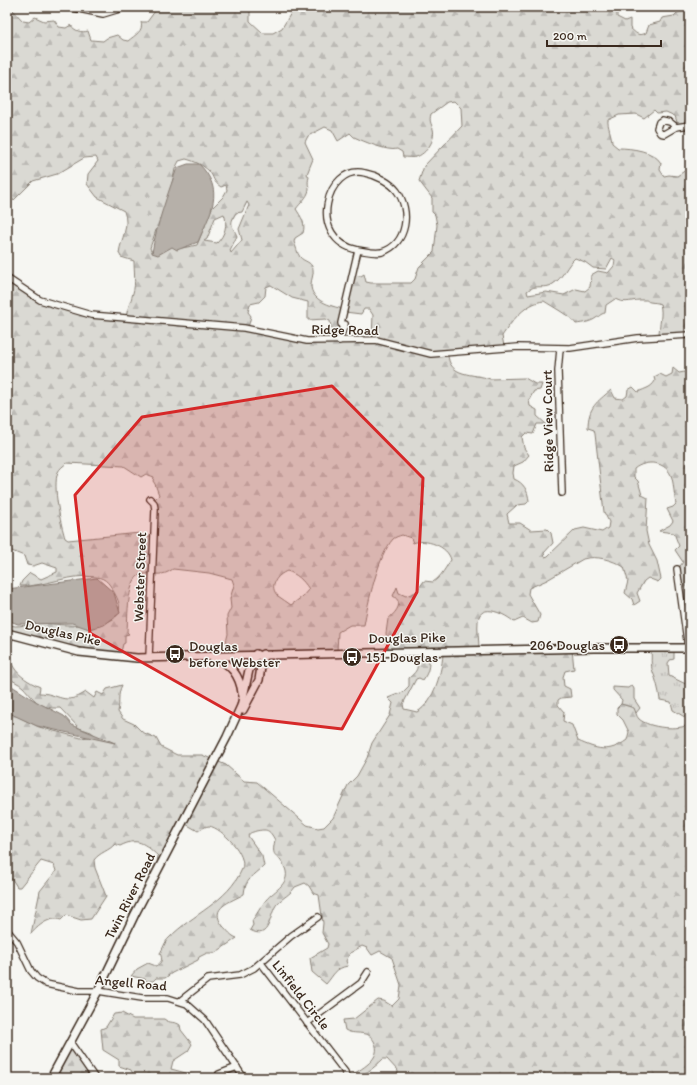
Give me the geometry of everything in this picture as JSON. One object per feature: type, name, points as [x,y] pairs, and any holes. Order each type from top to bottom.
[{"type":"main road","name":"Douglas Pike","points":[[7,632],[79,652],[126,657],[594,648],[689,648]]},
{"type":"main road","name":"Twin River Road","points":[[233,725],[242,702],[249,670],[260,654]]},
{"type":"main road","name":"Twin River Road","points":[[51,1078],[98,991],[120,944],[233,725],[259,680],[260,654]]},
{"type":"main road","points":[[203,656],[221,660],[234,671],[242,689],[242,702]]},
{"type":"street","points":[[69,7],[103,14],[126,7]]},
{"type":"street","points":[[676,127],[690,125]]},
{"type":"street","points":[[354,171],[366,173],[378,178],[395,189],[401,197],[405,226],[403,235],[390,249],[377,252],[358,250],[348,248],[336,240],[329,229],[327,220],[332,190],[345,174],[354,171]]},
{"type":"street","points":[[339,341],[351,277],[354,272],[358,250]]},
{"type":"street","name":"Ridge Road","points":[[7,278],[40,300],[82,314],[244,328],[307,341],[376,340],[431,354],[523,347],[560,349],[632,339],[690,335]]},
{"type":"street","name":"Ridge View Court","points":[[560,349],[558,371],[562,493]]},
{"type":"street","name":"Webster Street","points":[[149,657],[155,509],[154,503],[150,499]]},
{"type":"street","points":[[677,569],[689,648]]},
{"type":"street","points":[[261,963],[291,936],[318,917]]},
{"type":"street","name":"Angell Road","points":[[7,930],[17,942],[31,971],[37,978],[58,988],[98,991],[142,998],[168,998],[180,1001],[192,1008],[206,1020],[244,1078]]},
{"type":"street","name":"Linfield Circle","points":[[180,1001],[208,979],[240,975],[261,963],[345,1072],[346,1078]]},
{"type":"street","points":[[307,1023],[361,983],[368,972]]},
{"type":"street","points":[[70,1042],[96,1078]]},
{"type":"street","points":[[220,1074],[237,1067]]},
{"type":"highlighted area","points":[[332,386],[423,478],[417,592],[342,729],[239,717],[90,633],[75,495],[142,417]]},
{"type":"green space","points":[[7,7],[10,7],[23,21],[29,22],[35,17],[44,21],[54,20],[59,27],[66,28],[71,25],[78,31],[88,31],[91,40],[103,41],[117,35],[123,40],[128,41],[140,30],[142,25],[141,22],[147,22],[158,7],[245,7],[250,11],[250,21],[263,33],[273,33],[282,28],[291,13],[284,7],[617,7],[617,17],[625,21],[630,19],[630,28],[637,34],[641,35],[646,33],[649,25],[660,22],[662,18],[674,16],[690,7],[690,118],[688,117],[682,125],[678,125],[675,116],[666,112],[657,113],[654,110],[644,118],[636,114],[619,115],[608,120],[608,122],[612,143],[618,148],[642,151],[658,159],[661,163],[660,170],[664,176],[677,176],[686,170],[690,173],[690,334],[659,336],[661,316],[660,304],[649,302],[647,300],[623,302],[615,299],[606,305],[605,313],[587,322],[576,324],[566,315],[544,301],[537,302],[525,309],[510,324],[502,336],[504,346],[448,353],[449,361],[452,367],[463,373],[490,379],[525,378],[535,384],[542,384],[540,390],[534,391],[529,400],[530,406],[537,410],[537,416],[546,424],[537,424],[533,434],[526,433],[522,437],[524,448],[529,455],[523,462],[514,466],[513,473],[514,479],[525,488],[529,501],[526,504],[517,505],[507,514],[509,523],[520,523],[531,530],[547,529],[551,533],[553,543],[544,553],[545,557],[548,556],[575,530],[584,528],[602,532],[608,528],[609,522],[604,512],[595,434],[594,430],[588,428],[588,421],[594,406],[611,390],[615,398],[623,399],[627,396],[628,390],[633,387],[638,392],[648,388],[655,381],[654,377],[660,374],[666,377],[672,374],[673,368],[679,373],[690,371],[690,617],[685,618],[678,569],[683,562],[675,550],[679,546],[674,533],[659,531],[670,525],[673,521],[667,509],[676,504],[672,478],[666,468],[656,463],[650,463],[634,469],[634,477],[638,481],[642,495],[648,498],[646,531],[649,545],[657,561],[661,579],[658,582],[648,578],[644,581],[637,593],[640,601],[634,605],[632,599],[625,593],[628,581],[624,567],[615,562],[604,559],[588,558],[583,559],[547,580],[529,588],[528,594],[540,615],[538,622],[532,623],[523,618],[514,622],[500,613],[488,611],[483,612],[480,615],[478,627],[479,649],[572,649],[574,669],[565,671],[563,677],[564,686],[570,689],[571,697],[561,698],[558,700],[558,705],[564,712],[563,721],[572,725],[578,741],[597,748],[608,749],[627,740],[629,732],[623,720],[617,714],[617,708],[621,704],[634,708],[639,719],[650,725],[672,728],[690,724],[690,1078],[397,1078],[398,1071],[387,1059],[383,1059],[372,1069],[359,1076],[349,1077],[369,1063],[376,1053],[376,1047],[374,1041],[368,1035],[345,1030],[343,1020],[354,1019],[378,1000],[384,1001],[392,1006],[399,999],[401,985],[392,958],[380,951],[372,955],[367,948],[362,946],[350,953],[346,961],[348,966],[337,970],[326,984],[312,972],[310,958],[327,948],[328,944],[322,933],[323,923],[319,895],[313,893],[309,886],[305,883],[295,887],[277,904],[266,929],[257,933],[250,930],[253,925],[252,921],[262,905],[269,896],[281,886],[286,877],[284,866],[274,853],[275,840],[269,832],[265,830],[252,832],[248,836],[262,856],[264,866],[248,881],[244,894],[223,906],[218,914],[223,926],[231,935],[237,938],[215,953],[207,953],[199,957],[198,960],[165,978],[156,978],[153,981],[147,981],[145,979],[131,976],[137,969],[148,963],[156,966],[160,963],[162,959],[160,953],[168,939],[178,929],[219,899],[236,880],[242,869],[243,863],[241,857],[233,843],[220,832],[209,826],[198,831],[184,823],[154,875],[145,869],[157,863],[158,856],[149,848],[136,842],[126,843],[120,846],[115,844],[94,860],[95,868],[106,896],[91,919],[81,920],[66,915],[61,920],[52,919],[44,922],[31,934],[40,891],[56,871],[54,865],[41,861],[20,887],[17,887],[12,879],[7,879],[7,863],[11,859],[7,841],[7,711],[39,727],[81,738],[96,736],[91,732],[79,728],[60,708],[47,707],[38,703],[21,686],[7,677],[7,624],[15,626],[36,623],[94,625],[107,622],[116,616],[119,607],[115,594],[110,585],[106,580],[100,578],[86,576],[76,577],[30,586],[20,586],[22,581],[30,573],[41,579],[57,572],[57,568],[42,563],[33,566],[27,565],[24,556],[7,549],[7,278],[24,291],[71,310],[126,318],[134,289],[135,277],[134,261],[121,257],[119,253],[126,227],[126,217],[124,211],[97,197],[87,184],[88,174],[98,161],[96,157],[84,158],[57,174],[33,181],[14,200],[7,202]],"holes":[[[454,101],[461,108],[462,126],[424,166],[419,181],[432,198],[432,212],[435,215],[437,225],[434,252],[419,267],[415,279],[411,283],[371,283],[366,282],[364,274],[361,276],[352,275],[343,309],[322,302],[314,295],[312,291],[312,266],[300,257],[294,242],[295,238],[303,233],[304,229],[302,220],[296,209],[305,198],[309,190],[309,177],[307,174],[313,159],[305,142],[308,136],[325,127],[332,130],[338,141],[350,133],[354,137],[376,146],[393,150],[397,149],[402,152],[403,157],[415,157],[427,150],[432,142],[434,133],[430,120],[431,114],[447,102]],[[186,159],[195,162],[209,171],[218,185],[221,187],[226,185],[227,190],[223,197],[212,208],[197,245],[182,248],[173,245],[152,252],[150,248],[156,230],[166,212],[175,169],[179,161]],[[247,202],[249,205],[239,229],[242,240],[231,253],[230,250],[237,236],[232,223],[236,213],[242,212]],[[224,214],[226,225],[220,240],[217,243],[204,241],[207,239],[215,218]],[[575,258],[585,262],[593,268],[606,269],[612,258],[615,260],[614,266],[608,273],[598,271],[591,275],[590,287],[585,291],[576,289],[564,295],[546,292],[528,295],[527,291],[530,289],[534,287],[550,286],[560,278]],[[271,285],[292,298],[308,302],[308,320],[326,319],[330,321],[331,328],[341,330],[345,312],[361,314],[364,309],[369,309],[373,315],[372,339],[321,341],[291,338],[248,328],[251,316],[248,312],[250,304],[259,302],[265,296],[266,287]],[[67,463],[124,466],[141,477],[146,474],[154,477],[153,481],[159,495],[153,501],[154,537],[145,537],[140,533],[68,540],[65,538],[61,524],[56,486],[56,478],[61,468]],[[402,535],[411,538],[413,543],[430,542],[441,547],[449,555],[451,560],[436,580],[433,582],[424,581],[416,592],[406,596],[399,593],[397,587],[393,596],[397,599],[399,605],[396,611],[388,619],[386,633],[388,651],[412,652],[417,663],[417,668],[409,678],[409,686],[403,692],[388,698],[393,703],[390,715],[372,743],[367,758],[357,776],[348,785],[333,818],[324,827],[318,828],[307,825],[257,782],[244,781],[226,765],[202,755],[177,755],[161,747],[156,738],[142,732],[134,724],[123,719],[118,712],[122,685],[107,689],[103,695],[97,692],[94,698],[86,692],[67,699],[39,693],[40,687],[18,673],[11,660],[11,644],[15,635],[101,655],[120,656],[123,644],[125,643],[125,635],[129,634],[127,632],[128,608],[134,581],[138,576],[144,574],[162,574],[173,569],[209,573],[232,579],[234,585],[230,599],[231,608],[227,616],[228,634],[226,642],[229,645],[229,654],[337,652],[338,632],[350,625],[364,625],[378,568],[388,547],[395,538]],[[287,571],[291,572],[300,578],[309,589],[302,597],[291,605],[278,596],[275,592],[275,581],[280,575]],[[443,651],[439,676],[433,693],[428,701],[423,708],[417,712],[404,709],[403,704],[416,679],[419,678],[423,680],[429,667],[429,652]]]},
{"type":"green space","points":[[651,648],[674,649],[674,659],[670,660],[668,663],[669,676],[690,686],[690,724],[688,719],[673,710],[671,702],[660,700],[652,670]]},
{"type":"green space","points":[[632,685],[634,689],[634,699],[640,708],[636,713],[631,707],[621,704],[622,700],[613,690],[613,687],[628,688]]},
{"type":"green space","points":[[122,1013],[133,1019],[164,1019],[180,1025],[181,1030],[192,1044],[188,1051],[173,1061],[171,1069],[197,1076],[199,1078],[132,1078],[133,1074],[131,1070],[119,1066],[119,1060],[103,1050],[101,1029],[106,1027],[114,1014]]},
{"type":"green space","points":[[70,1043],[92,1074],[88,1078],[52,1078]]},
{"type":"shaded area","points":[[188,164],[199,164],[207,174],[212,184],[214,193],[211,212],[198,242],[177,250],[172,247],[158,255],[152,253],[159,221],[177,168]]},
{"type":"shaded area","points":[[97,578],[114,593],[120,613],[104,625],[89,629],[72,623],[18,624],[7,620],[7,589]]},
{"type":"shaded area","points":[[7,683],[37,702],[64,716],[72,725],[115,743],[37,726],[7,712]]},
{"type":"place","name":"206 Douglas","points":[[619,645]]},
{"type":"place","name":"Douglas before Webster","points":[[175,654]]},
{"type":"place","name":"151 Douglas","points":[[352,657]]}]
